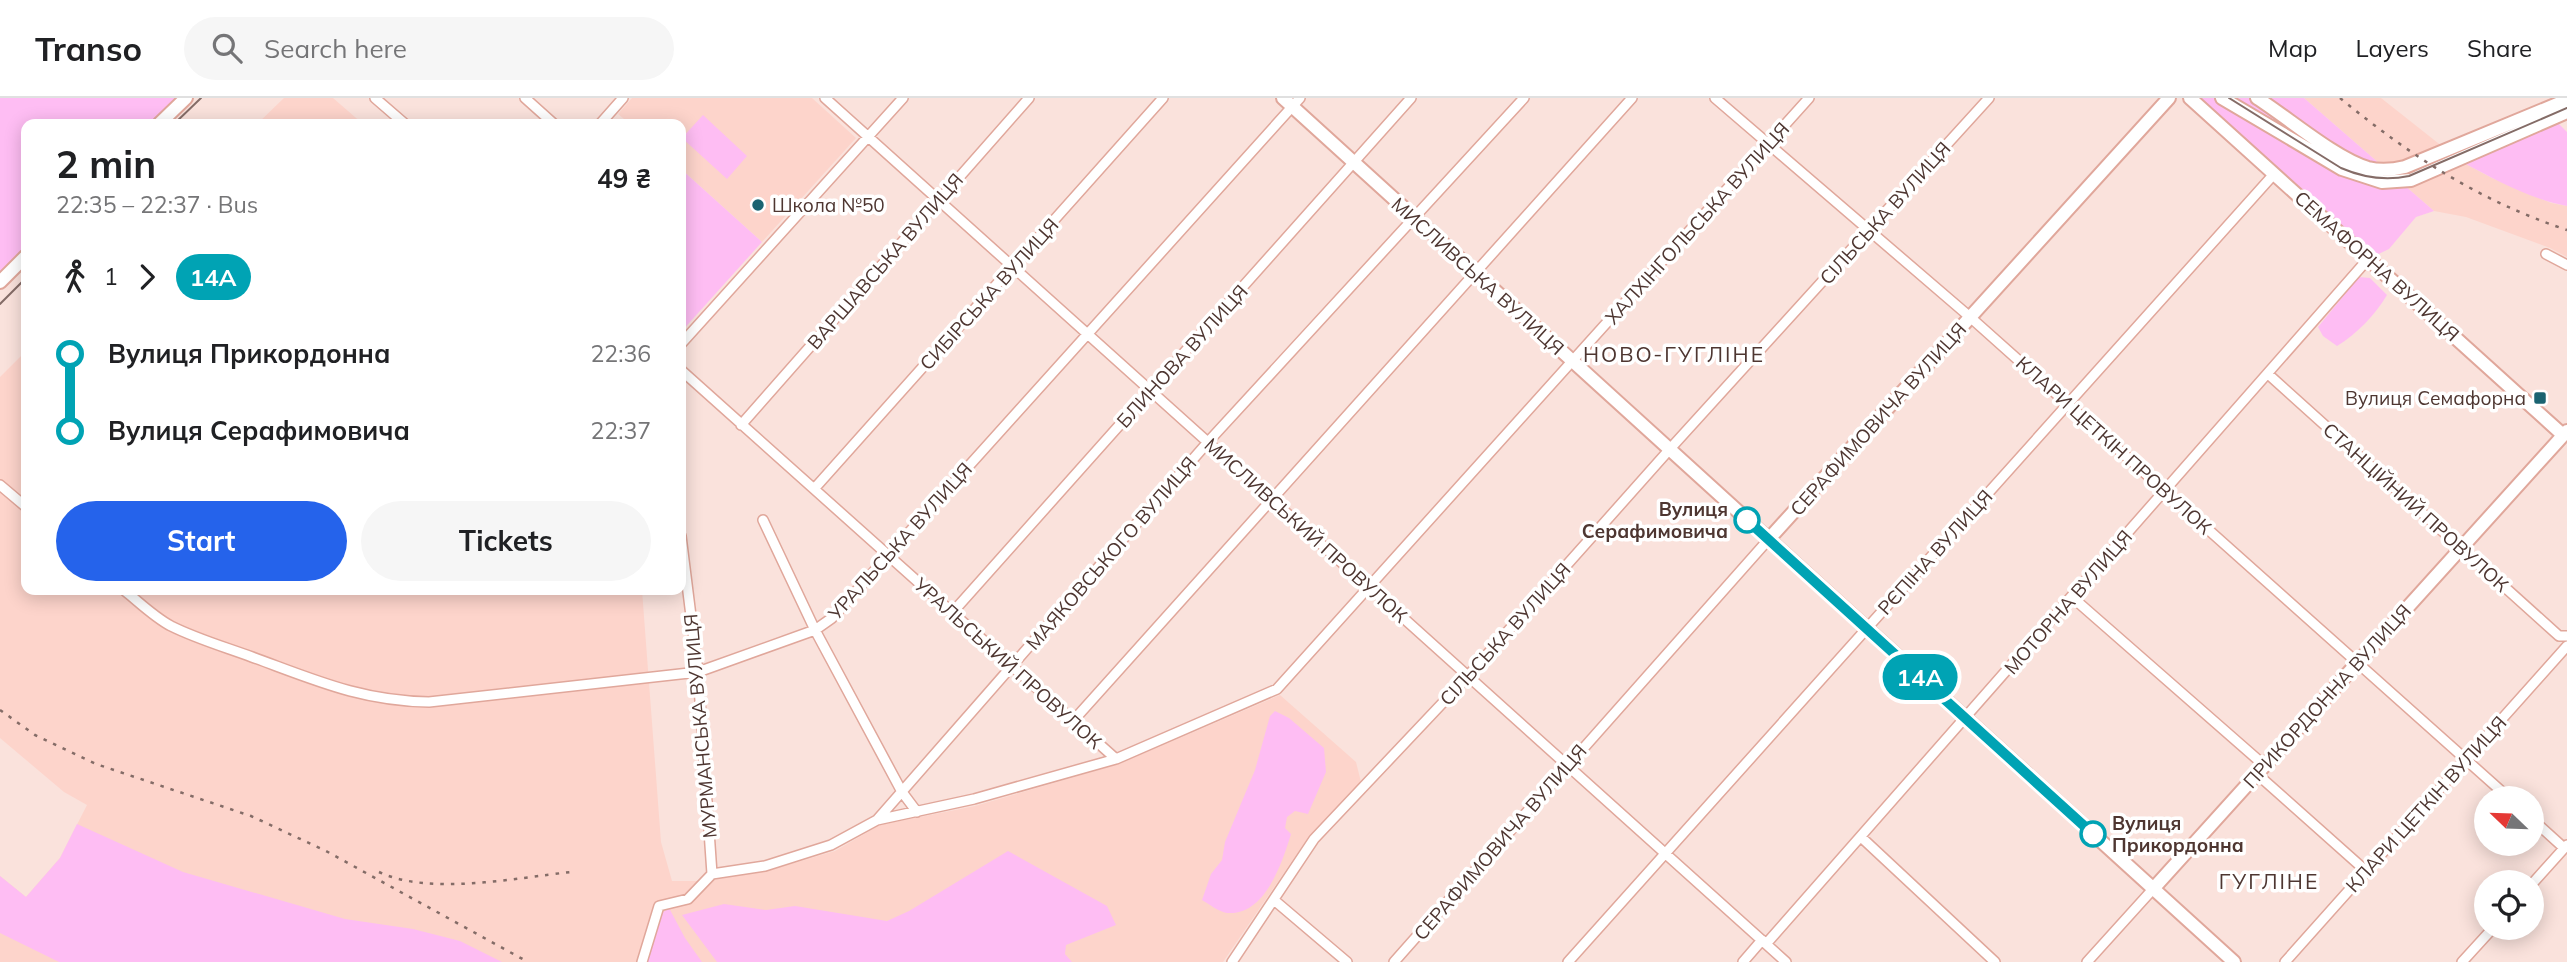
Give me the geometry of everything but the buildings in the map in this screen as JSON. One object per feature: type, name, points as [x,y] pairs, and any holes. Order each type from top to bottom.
[{"type":"street","points":[[164,119],[186,98]]},
{"type":"street","points":[[375,98],[399,119]]},
{"type":"street","points":[[525,98],[548,119]]},
{"type":"street","points":[[604,119],[623,98]]},
{"type":"street","name":"МИСЛИВСЬКИЙ ПРОВУЛОК","points":[[825,98],[1786,962]]},
{"type":"street","points":[[686,338],[902,98]]},
{"type":"street","name":"ВАРШАВСЬКА ВУЛИЦЯ","points":[[741,425],[1029,98]]},
{"type":"street","name":"СИБІРСЬКА ВУЛИЦЯ","points":[[814,489],[1163,98]]},
{"type":"street","name":"БЛИНОВА ВУЛИЦЯ","points":[[952,613],[1411,98]]},
{"type":"street","name":"МАЯКОВСЬКОГО ВУЛИЦЯ","points":[[712,874],[765,866],[831,845],[877,820],[1208,442],[1524,98]]},
{"type":"street","points":[[1073,721],[1632,98]]},
{"type":"street","name":"КЛАРИ ЦЕТКІН ПРОВУЛОК","points":[[1715,98],[1970,317],[2496,786]]},
{"type":"street","name":"ХАЛХІНГОЛЬСЬКА ВУЛИЦЯ","points":[[877,820],[974,799],[1116,759],[1277,689],[1809,98]]},
{"type":"street","name":"СІЛЬСЬКА ВУЛИЦЯ","points":[[1232,962],[1314,839],[1468,676],[1989,98]]},
{"type":"street","name":"СЕРАФИМОВИЧА ВУЛИЦЯ","points":[[1394,962],[1768,540],[2169,98]]},
{"type":"street","name":"СЕМАФОРНА ВУЛИЦЯ","points":[[2190,98],[2565,433]]},
{"type":"street","points":[[2222,98],[2342,169],[2367,179],[2389,183],[2411,180],[2565,109]]},
{"type":"street","points":[[2257,98],[2347,159],[2382,170],[2406,167],[2565,109]]},
{"type":"street","name":"МИСЛИВСЬКА ВУЛИЦЯ","points":[[1292,101],[1415,219],[2234,962]]},
{"type":"street","name":"УРАЛЬСЬКА ВУЛИЦЯ","points":[[130,595],[156,616],[184,632],[338,688],[388,700],[429,702],[698,672],[815,630],[832,618],[1292,101]]},
{"type":"street","name":"РЄПІНА ВУЛИЦЯ","points":[[1568,962],[2274,174]]},
{"type":"street","points":[[2546,254],[2567,265]]},
{"type":"street","name":"МОТОРНА ВУЛИЦЯ","points":[[1743,962],[1861,837],[2368,259]]},
{"type":"street","points":[[0,282],[21,261]]},
{"type":"street","name":"СТАНЦІЙНИЙ ПРОВУЛОК","points":[[2267,374],[2559,636],[2567,636]]},
{"type":"street","name":"УРАЛЬСЬКИЙ ПРОВУЛОК","points":[[686,375],[1116,759]]},
{"type":"street","name":"ПРИКОРДОННА ВУЛИЦЯ","points":[[2087,962],[2565,433]]},
{"type":"street","points":[[0,485],[21,503]]},
{"type":"street","points":[[763,520],[815,630],[902,792],[917,812]]},
{"type":"street","name":"МУРМАНСЬКА ВУЛИЦЯ","points":[[686,576],[698,672],[712,874]]},
{"type":"street","points":[[2072,597],[2261,770],[2366,871]]},
{"type":"street","name":"КЛАРИ ЦЕТКІН ВУЛИЦЯ","points":[[2285,962],[2567,646]]},
{"type":"street","points":[[2544,829],[2566,847],[2544,871]]},
{"type":"street","points":[[1861,837],[1995,962]]},
{"type":"street","points":[[642,962],[659,906],[688,899],[712,874]]},
{"type":"street","points":[[1274,900],[1347,962]]},
{"type":"street","points":[[2462,962],[2482,940]]},
{"type":"shaded area","points":[[0,98],[175,98],[154,119],[21,119],[21,251],[0,272]]},
{"type":"shaded area","points":[[284,98],[333,98],[357,119],[262,119]]},
{"type":"shaded area","name":"Школа №50","points":[[632,98],[812,98],[856,138],[762,242],[686,174],[686,119],[624,119],[618,114]]},
{"type":"shaded area","points":[[2188,98],[2304,98],[2434,211],[2416,217],[2389,249],[2368,259]]},
{"type":"shaded area","points":[[2304,98],[2381,98],[2462,162],[2551,203],[2567,206],[2567,257],[2550,248],[2466,217],[2434,211]]},
{"type":"shaded area","points":[[703,115],[747,156],[727,179],[686,142],[686,134]]},
{"type":"shaded area","points":[[2556,121],[2567,132],[2567,206],[2526,193],[2462,162]]},
{"type":"shaded area","points":[[686,174],[762,242],[686,326]]},
{"type":"shaded area","points":[[2359,277],[2370,278],[2387,295],[2365,324],[2337,346],[2323,336],[2318,327]]},
{"type":"shaded area","points":[[21,356],[21,595],[642,595],[661,842],[672,881],[706,881],[767,871],[835,851],[880,825],[975,806],[1119,764],[1280,695],[1356,762],[1361,782],[1309,836],[1223,962],[0,962],[0,876],[26,897],[60,858],[87,805],[64,792],[0,738],[0,377]]},
{"type":"shaded area","points":[[1275,711],[1289,718],[1324,748],[1326,772],[1308,814],[1295,811],[1287,817],[1285,828],[1291,834],[1270,886],[1252,906],[1240,912],[1227,913],[1202,900],[1211,874],[1222,860],[1225,842],[1255,770],[1270,716]]},
{"type":"shaded area","points":[[77,824],[183,872],[345,919],[413,929],[460,941],[502,962],[59,962],[0,933],[0,876],[26,897],[60,858]]},
{"type":"shaded area","points":[[1008,851],[1107,906],[1116,925],[1066,945],[1065,954],[1072,962],[717,962],[682,915],[724,904],[766,910],[795,906],[887,921],[909,911]]},
{"type":"shaded area","points":[[669,908],[702,962],[646,962],[662,913]]},
{"type":"tram line","points":[[179,119],[201,98]]},
{"type":"tram line","points":[[2229,98],[2341,168],[2383,178],[2409,176],[2567,108]]},
{"type":"tram line","points":[[0,304],[21,283]]},
{"type":"railway","points":[[2340,98],[2393,139],[2447,175],[2504,205],[2567,230]]},
{"type":"railway","points":[[0,710],[35,735],[96,764],[251,816],[326,851],[528,962]]},
{"type":"railway","points":[[379,872],[400,879],[447,884],[571,872]]},
{"type":"bus line","name":"14А","points":[[1747,520],[2093,834]]},
{"type":"place","name":"Школа №50","points":[[758,205]]},
{"type":"place","name":"Вулиця Семафорна","points":[[2540,398]]},
{"type":"place","name":"Вулиця Серафимовича","points":[[1747,520]]},
{"type":"place","name":"Вулиця Прикордонна","points":[[2093,834]]},
{"type":"district","name":"НОВО-ГУГЛІНЕ","points":[[1674,354]]},
{"type":"district","name":"ГУГЛІНЕ","points":[[2269,881]]}]
